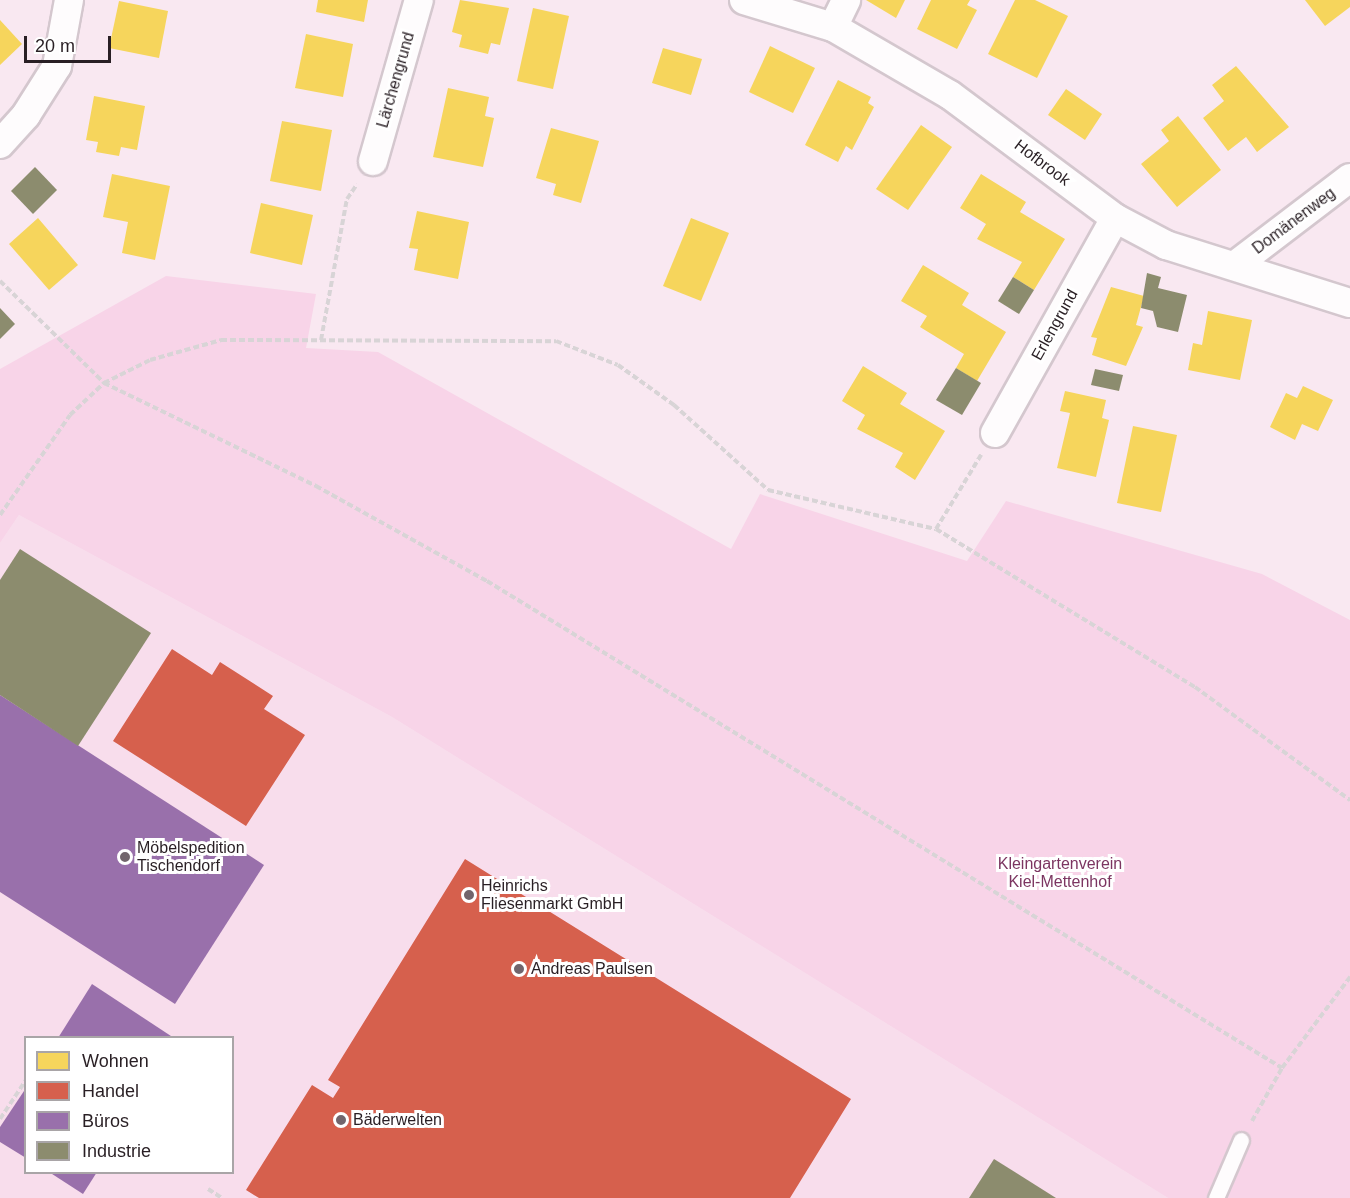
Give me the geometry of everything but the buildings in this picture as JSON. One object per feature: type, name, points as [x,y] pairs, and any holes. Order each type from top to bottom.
[{"type":"street","points":[[0,144],[26,115],[57,66],[69,0]]},
{"type":"street","name":"Lärchengrund","points":[[373,160],[419,0]]},
{"type":"street","name":"Hofbrook","points":[[744,0],[833,27],[950,94],[1115,218],[1166,245],[1237,264],[1350,303]]},
{"type":"street","points":[[833,27],[846,0]]},
{"type":"street","name":"Domänenweg","points":[[1237,264],[1350,178]]},
{"type":"street","name":"Erlengrund","points":[[994,433],[1115,218]]},
{"type":"lane","points":[[1216,1198],[1241,1140]]},
{"type":"path","points":[[321,340],[347,199],[373,160]]},
{"type":"path","points":[[0,281],[104,383],[316,486],[487,580],[1282,1068]]},
{"type":"path","points":[[0,515],[70,416],[104,383],[150,360],[221,340],[556,341],[618,365],[674,405],[768,490],[936,529],[1195,687],[1350,800]]},
{"type":"path","points":[[936,529],[994,433]]},
{"type":"path","points":[[1241,1140],[1282,1068],[1350,977]]},
{"type":"path","points":[[0,1119],[24,1083]]},
{"type":"path","points":[[208,1189],[222,1198]]},
{"type":"shaded area","points":[[19,515],[392,717],[1168,1198],[0,1198],[0,543]]},
{"type":"green space","name":"Kleingartenverein Kiel-Mettenhof","points":[[166,276],[316,294],[306,348],[378,352],[731,549],[760,494],[967,561],[1006,501],[1262,574],[1350,620],[1350,1198],[1168,1198],[392,717],[19,515],[0,543],[0,369]]},
{"type":"place","name":"Möbelspedition Tischendorf","points":[[125,857]]},
{"type":"place","name":"Heinrichs Fliesenmarkt GmbH","points":[[469,895]]},
{"type":"place","name":"Andreas Paulsen","points":[[519,969]]},
{"type":"place","name":"Bäderwelten","points":[[341,1120]]}]
